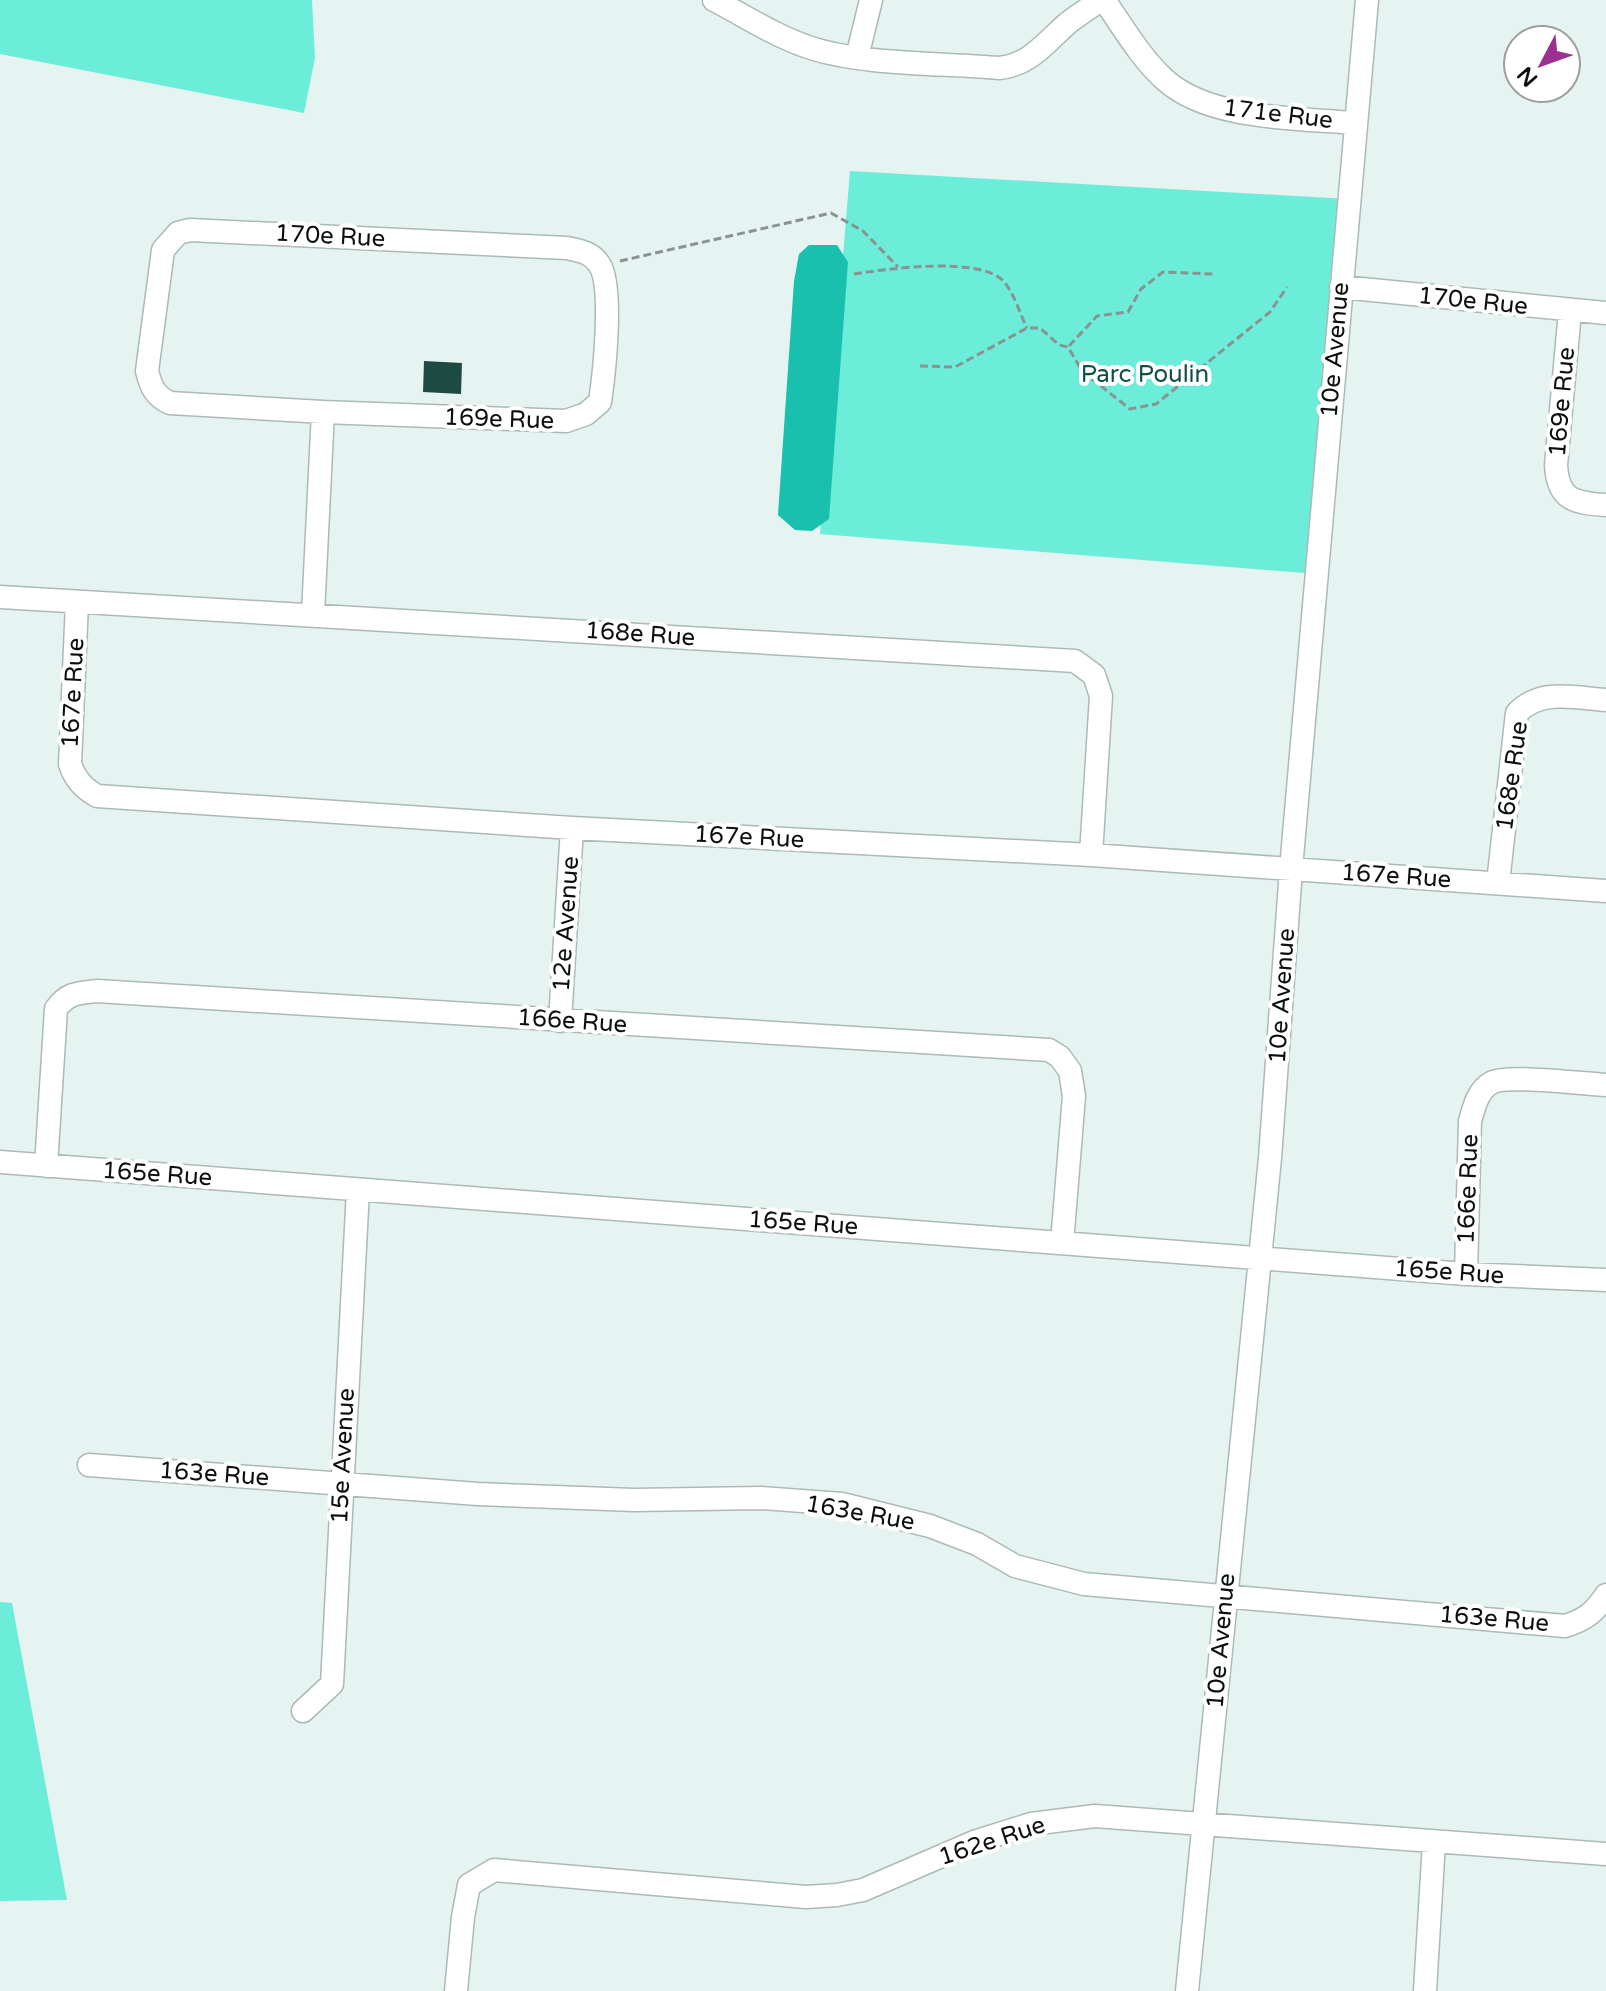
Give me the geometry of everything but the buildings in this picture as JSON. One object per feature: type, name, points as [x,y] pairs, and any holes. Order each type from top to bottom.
[{"type":"street","name":"171e Rue","points":[[714,0],[784,38],[812,48],[857,57],[999,68],[1015,66],[1029,59],[1070,22],[1102,0],[1148,63],[1167,82],[1192,97],[1221,110],[1354,123]]},
{"type":"street","points":[[857,57],[871,0]]},
{"type":"street","name":"10e Avenue","points":[[1187,1991],[1270,1158],[1291,869],[1367,0]]},
{"type":"street","name":"170e Rue","points":[[147,371],[163,250],[178,233],[190,230],[567,248],[588,252],[604,275]]},
{"type":"street","name":"169e Rue","points":[[147,371],[158,398],[170,403],[566,421],[586,414],[600,402],[604,275]]},
{"type":"street","name":"170e Rue","points":[[1341,287],[1606,313]]},
{"type":"street","name":"169e Rue","points":[[1570,311],[1557,481],[1564,494],[1574,500],[1606,505]]},
{"type":"street","points":[[313,614],[323,412]]},
{"type":"street","name":"168e Rue","points":[[0,597],[1075,661],[1094,675],[1101,696],[1091,855]]},
{"type":"street","name":"167e Rue","points":[[77,602],[70,764],[73,775],[85,790],[97,796],[572,828],[1091,855],[1606,891]]},
{"type":"street","name":"168e Rue","points":[[1498,883],[1517,713],[1527,703],[1541,697],[1606,700]]},
{"type":"street","name":"12e Avenue","points":[[560,1021],[572,828]]},
{"type":"street","name":"166e Rue","points":[[46,1166],[56,1009],[64,997],[76,993],[97,991],[1049,1050],[1060,1057],[1070,1071],[1074,1096],[1062,1243]]},
{"type":"street","name":"166e Rue","points":[[1466,1274],[1470,1121],[1483,1090],[1500,1079],[1606,1085]]},
{"type":"street","name":"165e Rue","points":[[0,1162],[1466,1274],[1606,1280]]},
{"type":"street","name":"15e Avenue","points":[[303,1711],[332,1684],[358,1190]]},
{"type":"street","name":"163e Rue","points":[[89,1465],[493,1494],[634,1500],[761,1498],[842,1504],[930,1526],[977,1544],[1015,1566],[1072,1581],[1565,1626],[1584,1620],[1599,1607],[1606,1595]]},
{"type":"street","name":"162e Rue","points":[[456,1991],[469,1885],[494,1870],[791,1896],[822,1896],[863,1890],[974,1842],[1031,1824],[1095,1816],[1606,1854]]},
{"type":"street","points":[[1425,1991],[1434,1842]]},
{"type":"path","points":[[604,275],[831,213],[863,231],[898,267]]},
{"type":"path","points":[[854,274],[898,267],[979,268],[1004,281],[1027,328]]},
{"type":"path","points":[[1068,347],[1097,316],[1128,312],[1141,289],[1163,272],[1213,274]]},
{"type":"path","points":[[920,366],[955,367],[1027,328],[1040,328],[1059,345],[1068,347],[1082,371],[1130,409],[1156,404],[1270,312],[1287,287]]},
{"type":"green space","points":[[0,0],[312,0],[315,58],[304,113],[0,54]]},
{"type":"green space","name":"Parc Poulin","points":[[850,171],[1348,199],[1316,574],[820,534]]},
{"type":"green space","points":[[0,1602],[12,1603],[67,1900],[0,1901]]},
{"type":"shaded area","points":[[809,245],[837,245],[848,262],[829,519],[812,531],[795,530],[778,515],[794,281],[799,254]]}]
